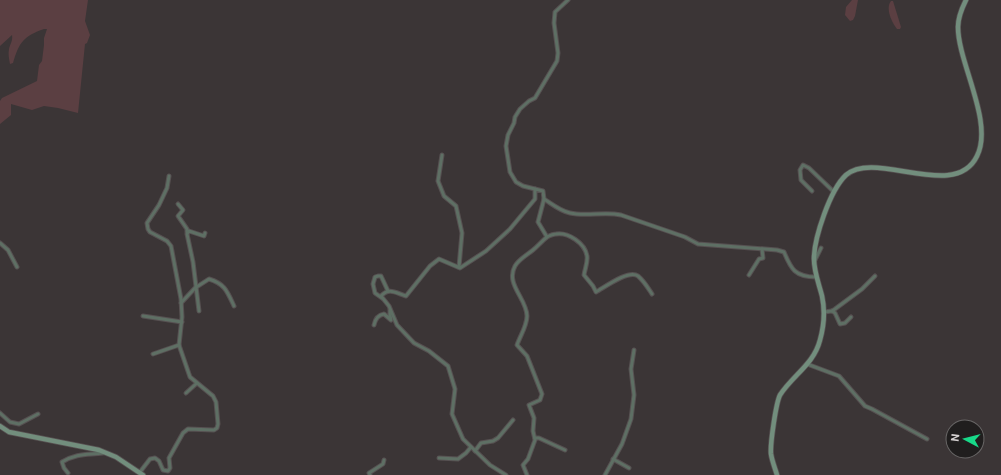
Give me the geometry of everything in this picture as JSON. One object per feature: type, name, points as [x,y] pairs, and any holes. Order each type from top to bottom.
[{"type":"main road","points":[[777,475],[771,453],[776,413],[780,396],[813,358],[821,339],[824,312],[814,262],[816,240],[834,192],[846,176],[852,171],[858,169],[872,167],[934,176],[948,175],[969,167],[978,155],[981,144],[980,119],[959,40],[958,26],[960,13],[966,0]]},
{"type":"main road","points":[[0,426],[9,432],[105,452],[116,457],[141,474]]},
{"type":"street","points":[[546,237],[538,222],[544,199],[543,191],[523,186],[516,182],[510,172],[506,146],[508,134],[514,123],[515,116],[535,98],[557,61],[558,54],[554,22],[555,12],[568,0]]},
{"type":"street","points":[[442,155],[438,181],[444,196],[456,206],[462,233],[459,267]]},
{"type":"street","points":[[812,191],[801,180],[800,170],[803,165],[809,168],[834,192]]},
{"type":"street","points":[[141,474],[150,459],[155,458],[159,461],[163,470],[168,470],[170,468],[169,458],[183,433],[188,429],[211,430],[217,428],[218,424],[216,402],[213,396],[190,377],[179,345],[182,322],[181,303],[171,246],[167,240],[153,234],[148,229],[147,223],[159,205],[167,188],[169,176]]},
{"type":"street","points":[[382,298],[380,296],[384,291],[406,296],[430,266],[439,259],[459,267],[467,264],[486,251],[510,229],[535,199],[535,189]]},
{"type":"street","points":[[544,199],[557,208],[569,213],[584,214],[610,212],[685,237],[698,244],[784,252],[792,269],[804,276],[816,277]]},
{"type":"street","points":[[178,204],[183,210],[178,216],[187,229],[199,311]]},
{"type":"street","points":[[187,232],[190,231],[204,236],[205,234]]},
{"type":"street","points":[[527,475],[523,465],[528,459],[535,438],[533,431],[534,418],[529,405],[540,400],[542,394],[527,356],[517,345],[525,325],[527,314],[525,305],[513,284],[512,279],[514,268],[519,261],[546,237],[556,234],[569,236],[586,250],[587,262],[584,275],[596,292],[623,276],[634,274],[645,283],[652,294]]},
{"type":"street","points":[[0,243],[8,250],[17,267]]},
{"type":"street","points":[[814,262],[822,248]]},
{"type":"street","points":[[750,275],[759,259],[763,258],[762,249]]},
{"type":"street","points":[[388,291],[382,276],[375,277],[373,284],[375,293],[382,298],[391,309],[397,325],[414,343],[429,351],[448,366],[456,389],[452,414],[463,439],[490,465],[506,475]]},
{"type":"street","points":[[824,312],[832,311],[862,289],[875,276]]},
{"type":"street","points":[[181,303],[195,288],[209,279],[220,283],[234,306]]},
{"type":"street","points":[[374,325],[377,318],[381,314],[384,314],[391,320],[391,309]]},
{"type":"street","points":[[832,311],[835,313],[840,324],[845,323],[851,317]]},
{"type":"street","points":[[143,316],[182,322]]},
{"type":"street","points":[[153,354],[179,345]]},
{"type":"street","points":[[605,475],[622,444],[631,419],[634,395],[631,369],[634,350]]},
{"type":"street","points":[[807,364],[839,376],[865,406],[927,439]]},
{"type":"street","points":[[186,393],[197,383]]},
{"type":"street","points":[[0,414],[10,422],[19,424],[38,414]]},
{"type":"street","points":[[476,451],[481,443],[493,441],[498,438],[513,420]]},
{"type":"street","points":[[535,438],[539,438],[565,450]]},
{"type":"street","points":[[439,458],[458,459],[471,447]]},
{"type":"street","points":[[68,473],[62,462],[84,454],[105,452]]},
{"type":"street","points":[[613,459],[628,468]]},
{"type":"street","points":[[370,475],[369,473],[383,464],[384,460]]},
{"type":"street","points":[[496,475],[499,471]]},
{"type":"shaded area","points":[[0,0],[88,0],[85,21],[90,35],[87,43],[85,44],[78,113],[44,106],[32,110],[11,104],[11,115],[0,124],[0,101],[2,98],[37,81],[39,65],[42,61],[44,38],[47,29],[27,37],[20,45],[13,63],[10,64],[9,47],[12,41],[12,35],[0,46]]},
{"type":"shaded area","points":[[852,0],[858,0],[855,16],[853,20],[850,21],[845,15],[846,7]]},
{"type":"shaded area","points":[[893,1],[901,27],[900,29],[897,29],[890,15],[889,4]]}]
